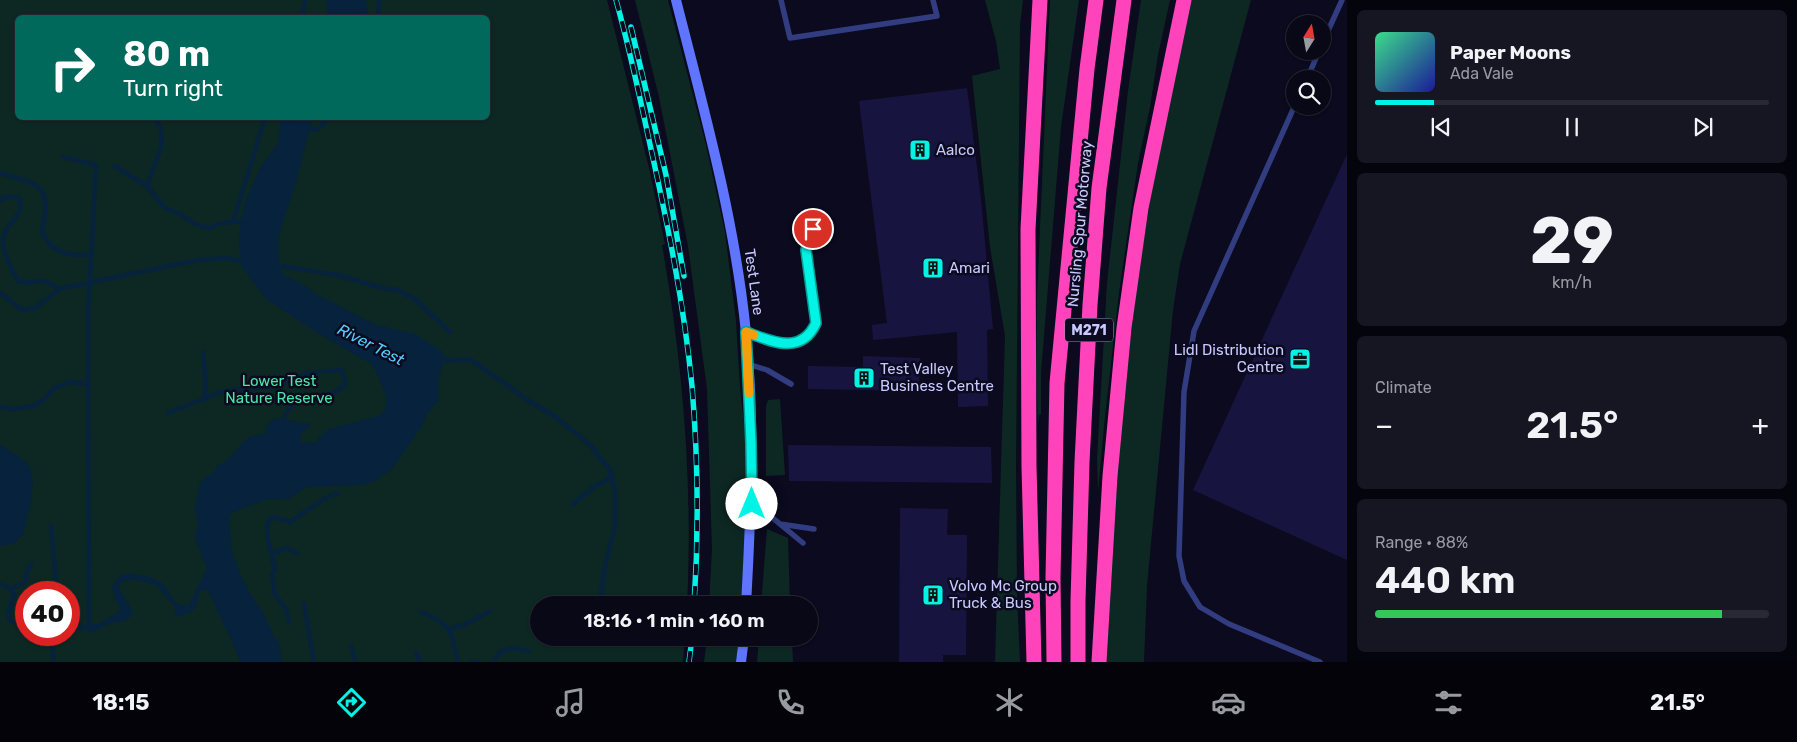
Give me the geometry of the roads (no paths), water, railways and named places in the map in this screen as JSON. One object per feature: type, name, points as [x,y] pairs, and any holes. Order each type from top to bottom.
[{"type":"highway","points":[[1034,662],[1029,466],[1028,230],[1040,0]]},
{"type":"highway","name":"Nursling Spur Motorway","points":[[1054,662],[1053,576],[1057,383],[1087,69],[1096,0]]},
{"type":"highway","name":"Nursling Spur Motorway","points":[[1078,662],[1082,462],[1090,305],[1099,188],[1124,0]]},
{"type":"highway","name":"M271","points":[[1099,662],[1110,476],[1124,328],[1141,208],[1184,0]]},
{"type":"street","name":"Test Lane","points":[[676,0],[711,136],[728,213],[746,332],[752,504],[747,596]]},
{"type":"street","points":[[741,662],[743,646]]},
{"type":"lane","points":[[781,0],[790,38],[937,16],[933,0]]},
{"type":"lane","points":[[1331,24],[1342,0]]},
{"type":"lane","points":[[1291,115],[1194,330],[1184,392],[1179,556],[1184,581],[1200,607],[1229,624],[1320,662]]},
{"type":"lane","points":[[746,332],[774,343],[789,344],[799,341],[812,333],[816,323],[806,250],[813,229]]},
{"type":"lane","points":[[748,364],[767,370],[791,384]]},
{"type":"lane","points":[[752,504],[763,510],[803,543]]},
{"type":"lane","points":[[778,524],[814,529]]},
{"type":"water","points":[[326,0],[366,0],[368,15],[327,15]]},
{"type":"water","name":"River Test","points":[[281,120],[312,120],[279,239],[278,250],[282,274],[304,285],[316,294],[377,325],[415,334],[442,351],[445,357],[438,384],[439,400],[427,413],[418,432],[391,470],[373,482],[362,485],[307,487],[288,499],[262,500],[259,504],[254,504],[231,513],[229,519],[232,552],[241,576],[279,643],[282,662],[240,662],[208,591],[201,589],[195,608],[190,612],[175,617],[176,609],[156,585],[133,579],[121,582],[119,588],[133,612],[131,616],[127,620],[112,623],[88,633],[88,623],[99,624],[121,610],[112,587],[122,575],[139,575],[157,580],[166,587],[175,601],[188,606],[207,568],[195,538],[198,524],[195,509],[199,485],[214,472],[218,465],[225,462],[243,442],[256,435],[266,434],[268,425],[275,418],[310,424],[302,433],[300,439],[302,443],[315,442],[329,429],[381,415],[386,407],[386,396],[377,373],[371,364],[316,332],[267,300],[242,267],[239,246],[240,225],[244,205],[260,168],[278,143]]},
{"type":"water","points":[[0,445],[26,462],[30,468],[33,482],[23,534],[13,543],[0,546]]},
{"type":"waterway","points":[[302,15],[305,0]]},
{"type":"waterway","points":[[378,15],[379,0]]},
{"type":"waterway","points":[[157,120],[162,134],[161,147],[147,186],[164,207],[180,214],[195,224],[209,228],[222,223],[245,221]]},
{"type":"waterway","points":[[233,222],[264,120]]},
{"type":"waterway","points":[[303,128],[317,130],[327,120]]},
{"type":"waterway","points":[[63,157],[96,165],[88,316],[89,623]]},
{"type":"waterway","points":[[114,166],[147,186]]},
{"type":"waterway","points":[[0,173],[26,181],[40,189],[44,196],[45,205],[42,232],[51,246],[73,255],[91,255]]},
{"type":"waterway","points":[[0,200],[5,197],[18,197],[20,203],[18,214],[7,228],[3,240],[4,251],[8,261],[18,281],[22,282],[42,281],[59,289],[198,260],[225,258],[245,261]]},
{"type":"waterway","points":[[275,265],[338,275],[382,288],[397,290],[415,299],[450,332]]},
{"type":"waterway","points":[[0,293],[22,310],[35,308],[59,289]]},
{"type":"waterway","points":[[203,352],[206,384],[204,400]]},
{"type":"waterway","points":[[444,361],[470,359],[529,401],[557,418],[590,445],[610,470],[615,491],[615,526],[604,570],[601,596]]},
{"type":"waterway","points":[[168,413],[218,393],[278,386],[306,373],[341,370],[346,383],[339,390],[304,398],[296,402],[289,408],[284,419]]},
{"type":"waterway","points":[[0,407],[14,409],[31,407],[45,399],[53,389],[70,382],[88,384]]},
{"type":"waterway","points":[[573,504],[594,487],[612,477]]},
{"type":"waterway","points":[[289,623],[286,609],[275,594],[272,575],[275,569],[268,539],[268,521],[273,517],[290,522],[327,497],[338,493]]},
{"type":"waterway","points":[[51,526],[56,581]]},
{"type":"waterway","points":[[270,551],[278,552],[286,548],[297,553]]},
{"type":"waterway","points":[[11,589],[26,581],[26,574],[31,564]]},
{"type":"waterway","points":[[0,584],[11,589],[14,595],[8,614],[11,622],[15,622]]},
{"type":"waterway","points":[[304,603],[314,662]]},
{"type":"waterway","points":[[450,629],[466,624],[490,611]]},
{"type":"waterway","points":[[421,612],[445,625],[451,636],[458,662]]},
{"type":"waterway","points":[[80,627],[88,628]]},
{"type":"waterway","points":[[52,646],[54,662]]},
{"type":"waterway","points":[[351,646],[355,662]]},
{"type":"waterway","points":[[493,662],[500,652],[513,648],[529,651]]},
{"type":"waterway","points":[[416,653],[420,662]]},
{"type":"waterway","points":[[471,662],[478,662]]},
{"type":"railway","points":[[616,0],[634,70],[662,201],[680,293],[689,355],[697,468],[697,550],[694,596]]},
{"type":"railway","points":[[631,27],[666,175],[684,276]]},
{"type":"railway","points":[[689,662],[691,646]]},
{"type":"place","name":"Aalco","points":[[920,150]]},
{"type":"place","name":"Amari","points":[[933,268]]},
{"type":"place","name":"Lidl Distribution Centre","points":[[1300,359]]},
{"type":"place","name":"Test Valley Business Centre","points":[[864,378]]},
{"type":"place","name":"Volvo Mc Group Truck & Bus","points":[[933,595]]},
{"type":"park label","name":"Lower Test Nature Reserve","points":[[279,390]]}]
